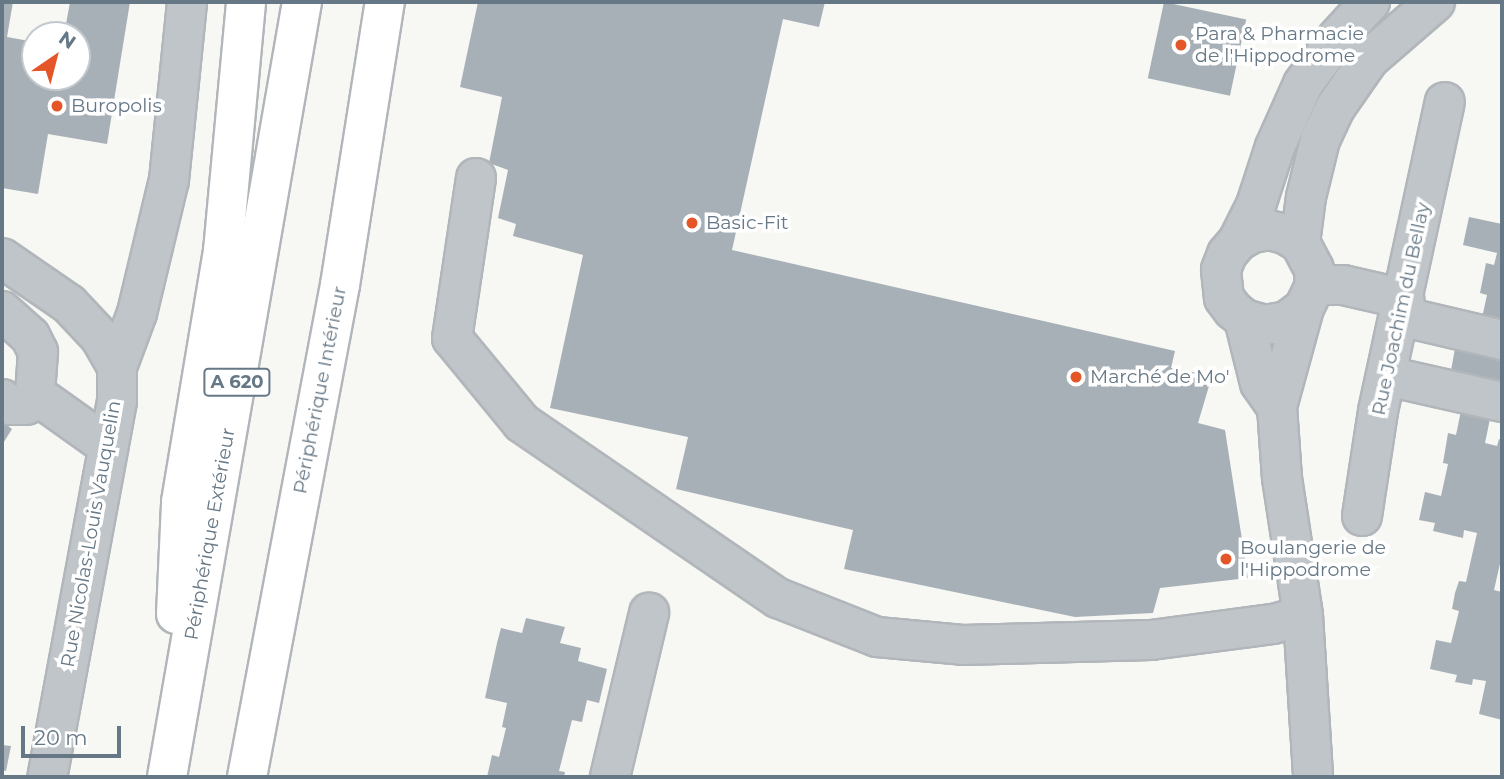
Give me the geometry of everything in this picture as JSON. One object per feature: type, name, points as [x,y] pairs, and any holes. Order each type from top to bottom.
[{"type":"highway","points":[[168,769],[181,502],[223,251],[246,2]]},
{"type":"highway","name":"Périphérique Extérieur","points":[[168,769],[302,2]]},
{"type":"highway","name":"Périphérique Intérieur","points":[[247,777],[340,285],[385,2]]},
{"type":"highway","points":[[340,285],[409,2]]},
{"type":"street","points":[[117,367],[137,313],[169,180],[187,2]]},
{"type":"street","points":[[1277,407],[1260,383],[1244,319],[1224,298],[1220,284],[1221,270],[1255,205],[1275,148],[1303,84],[1337,38],[1370,2]]},
{"type":"street","points":[[1300,243],[1312,169],[1335,108],[1369,59],[1435,2]]},
{"type":"street","name":"Rue Joachim du Bellay","points":[[1362,516],[1387,376],[1445,102]]},
{"type":"street","points":[[476,178],[452,338],[522,423],[778,598],[877,637],[963,645],[1152,640],[1273,624],[1303,616]]},
{"type":"street","points":[[1238,241],[1252,233],[1269,230],[1285,234],[1300,243],[1314,269],[1309,297],[1277,407],[1282,478],[1303,616],[1313,777]]},
{"type":"street","points":[[2,258],[69,303],[100,337],[117,367]]},
{"type":"street","points":[[1244,319],[1265,325],[1287,321],[1309,297],[1343,285],[1402,308],[1502,340]]},
{"type":"street","points":[[2,312],[30,336],[38,352],[19,396],[108,446]]},
{"type":"street","name":"Rue Nicolas-Louis Vauquelin","points":[[47,777],[117,401],[117,367]]},
{"type":"street","points":[[1387,376],[1502,402]]},
{"type":"street","points":[[610,777],[649,613]]},
{"type":"building","name":"Buropolis","points":[[2,2],[13,2],[7,37],[21,40],[21,91],[91,91],[91,21],[67,21],[70,2],[130,2],[107,144],[48,134],[38,194],[2,188]]},
{"type":"building","points":[[478,2],[825,2],[819,27],[783,19],[732,250],[1175,351],[1171,368],[1212,376],[1198,423],[1225,430],[1248,578],[1160,588],[1153,613],[1075,617],[844,569],[853,530],[676,489],[688,437],[550,408],[583,255],[513,236],[516,224],[498,218],[508,170],[489,163],[502,97],[460,87]]},
{"type":"building","points":[[1164,2],[1246,19],[1230,96],[1148,78]]},
{"type":"building","points":[[1469,217],[1502,224],[1502,332],[1480,327],[1487,295],[1480,293],[1486,263],[1494,265],[1497,253],[1463,245]]},
{"type":"building","points":[[1457,338],[1502,348],[1502,393],[1449,381]]},
{"type":"building","points":[[1463,401],[1492,409],[1485,443],[1497,446],[1499,439],[1502,440],[1502,555],[1494,590],[1502,592],[1502,720],[1479,714],[1486,681],[1473,679],[1472,685],[1455,682],[1457,675],[1430,669],[1436,640],[1451,643],[1459,611],[1452,609],[1455,593],[1459,581],[1466,582],[1477,533],[1464,530],[1463,538],[1433,531],[1435,523],[1419,520],[1425,492],[1441,496],[1448,464],[1443,463],[1448,433],[1456,435]]},
{"type":"building","points":[[2,421],[12,429],[2,445]]},
{"type":"building","points":[[526,618],[565,627],[560,643],[581,648],[578,661],[607,669],[599,703],[587,700],[582,722],[572,720],[559,771],[565,772],[564,777],[487,777],[492,755],[499,757],[506,728],[502,727],[507,703],[485,698],[497,643],[501,628],[522,633]]},
{"type":"building","points":[[2,745],[11,746],[6,771],[2,770]]},
{"type":"place","name":"Para & Pharmacie de l'Hippodrome","points":[[1181,45]]},
{"type":"place","name":"Buropolis","points":[[57,106]]},
{"type":"place","name":"Basic-Fit","points":[[692,223]]},
{"type":"place","name":"Marché de Mo'","points":[[1076,377]]},
{"type":"place","name":"Boulangerie de l'Hippodrome","points":[[1226,559]]}]
